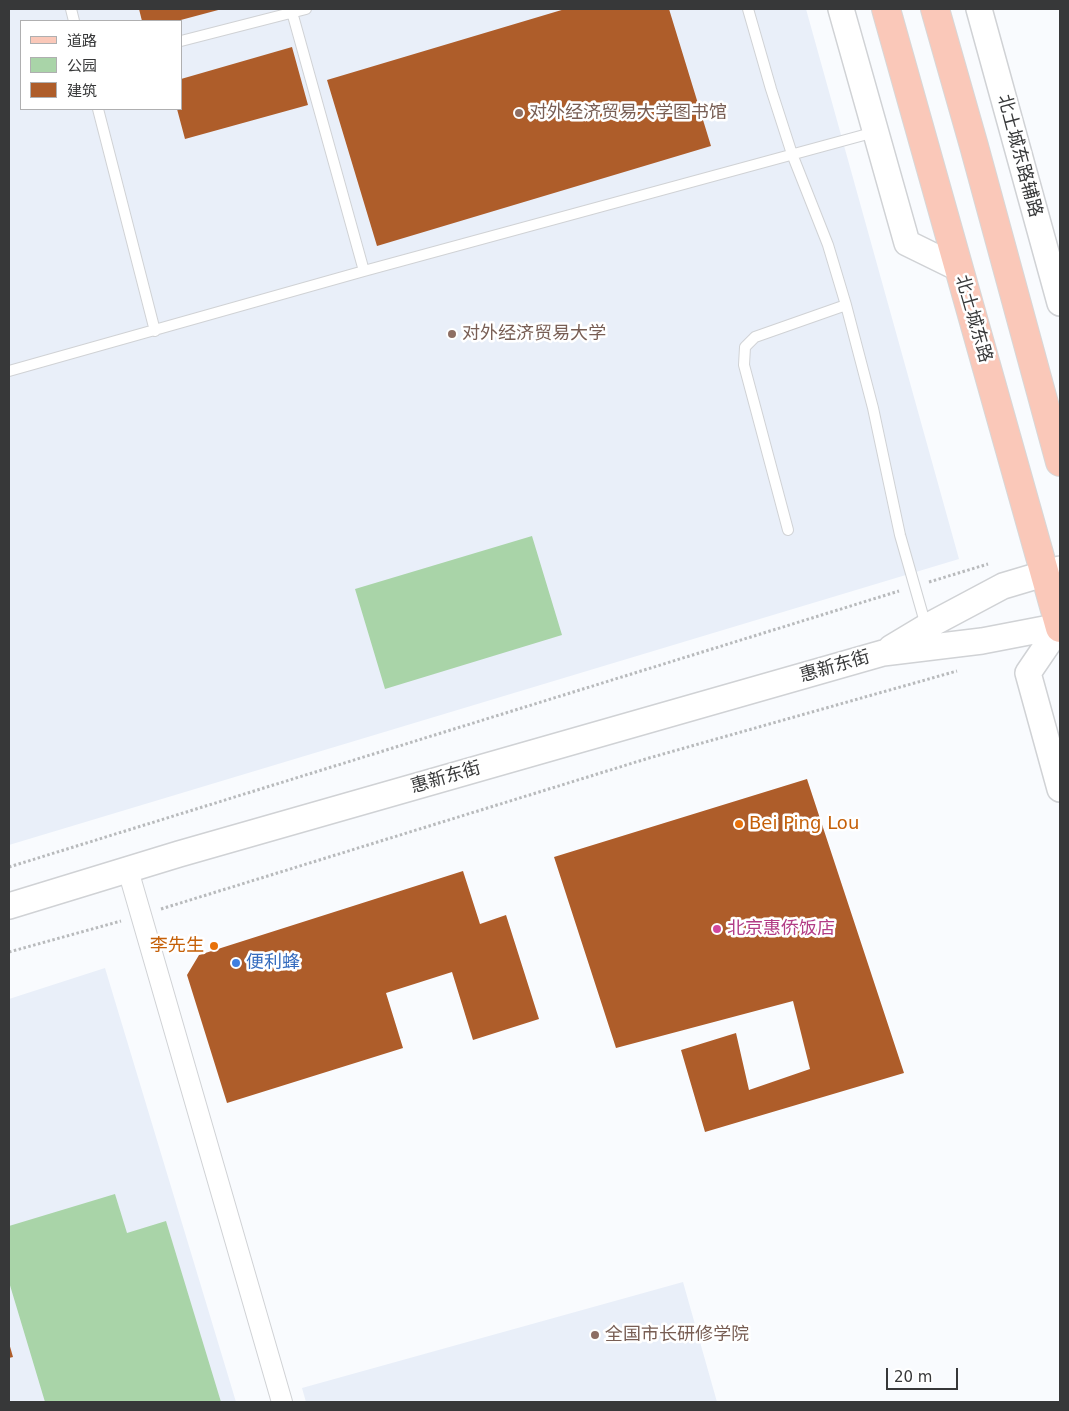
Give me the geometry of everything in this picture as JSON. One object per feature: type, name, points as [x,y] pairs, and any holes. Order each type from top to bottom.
[{"type":"main road","name":"北土城东路","points":[[886,9],[958,268],[1053,571],[1060,627]]},
{"type":"main road","points":[[935,9],[1060,462]]},
{"type":"street","points":[[841,9],[907,244],[958,268]]},
{"type":"street","name":"北土城东路辅路","points":[[979,9],[1060,303]]},
{"type":"street","name":"惠新东街","points":[[883,653],[926,627],[1003,586],[1053,571]]},
{"type":"street","points":[[1060,627],[1028,673],[1060,789]]},
{"type":"street","name":"惠新东街","points":[[9,906],[883,653],[982,640],[1060,627]]},
{"type":"street","points":[[128,870],[282,1402]]},
{"type":"lane","points":[[182,41],[306,9]]},
{"type":"lane","points":[[748,9],[792,154],[828,245],[846,305],[873,408],[900,535],[926,627]]},
{"type":"lane","points":[[292,12],[364,271]]},
{"type":"lane","points":[[98,110],[155,331]]},
{"type":"lane","points":[[9,371],[364,271],[876,131]]},
{"type":"lane","points":[[788,530],[744,365],[746,348],[755,338],[846,305]]},
{"type":"path","points":[[9,867],[996,562]]},
{"type":"path","points":[[9,952],[142,915],[649,758],[962,670]]},
{"type":"shaded area","name":"对外经济贸易大学","points":[[9,9],[806,9],[959,559],[9,845]]},
{"type":"shaded area","points":[[105,968],[236,1402],[9,1402],[9,999]]},
{"type":"shaded area","name":"全国市长研修学院","points":[[683,1282],[717,1402],[306,1402],[302,1388]]},
{"type":"green space","points":[[532,536],[562,635],[385,689],[355,589]]},
{"type":"green space","points":[[115,1194],[127,1233],[166,1221],[221,1402],[45,1402],[9,1282],[9,1226]]},
{"type":"building","points":[[139,9],[222,9],[181,20],[142,20]]},
{"type":"building","name":"对外经济贸易大学图书馆","points":[[565,9],[669,9],[711,146],[377,246],[327,80]]},
{"type":"building","points":[[292,47],[308,105],[185,139],[177,110],[182,110],[182,79]]},
{"type":"building","name":"北京惠侨饭店","points":[[807,779],[904,1073],[705,1132],[681,1050],[736,1033],[749,1090],[810,1069],[793,1001],[616,1048],[554,857]]},
{"type":"building","points":[[463,871],[480,924],[506,915],[539,1019],[473,1040],[452,972],[386,993],[403,1048],[227,1103],[187,975],[199,955]]},
{"type":"building","points":[[9,1343],[13,1357],[9,1358]]},
{"type":"place","name":"对外经济贸易大学图书馆","points":[[519,113]]},
{"type":"place","name":"对外经济贸易大学","points":[[452,334]]},
{"type":"place","name":"Bei Ping Lou","points":[[739,824]]},
{"type":"place","name":"北京惠侨饭店","points":[[717,929]]},
{"type":"place","name":"李先生","points":[[214,946]]},
{"type":"place","name":"便利蜂","points":[[236,963]]},
{"type":"place","name":"全国市长研修学院","points":[[595,1335]]}]
